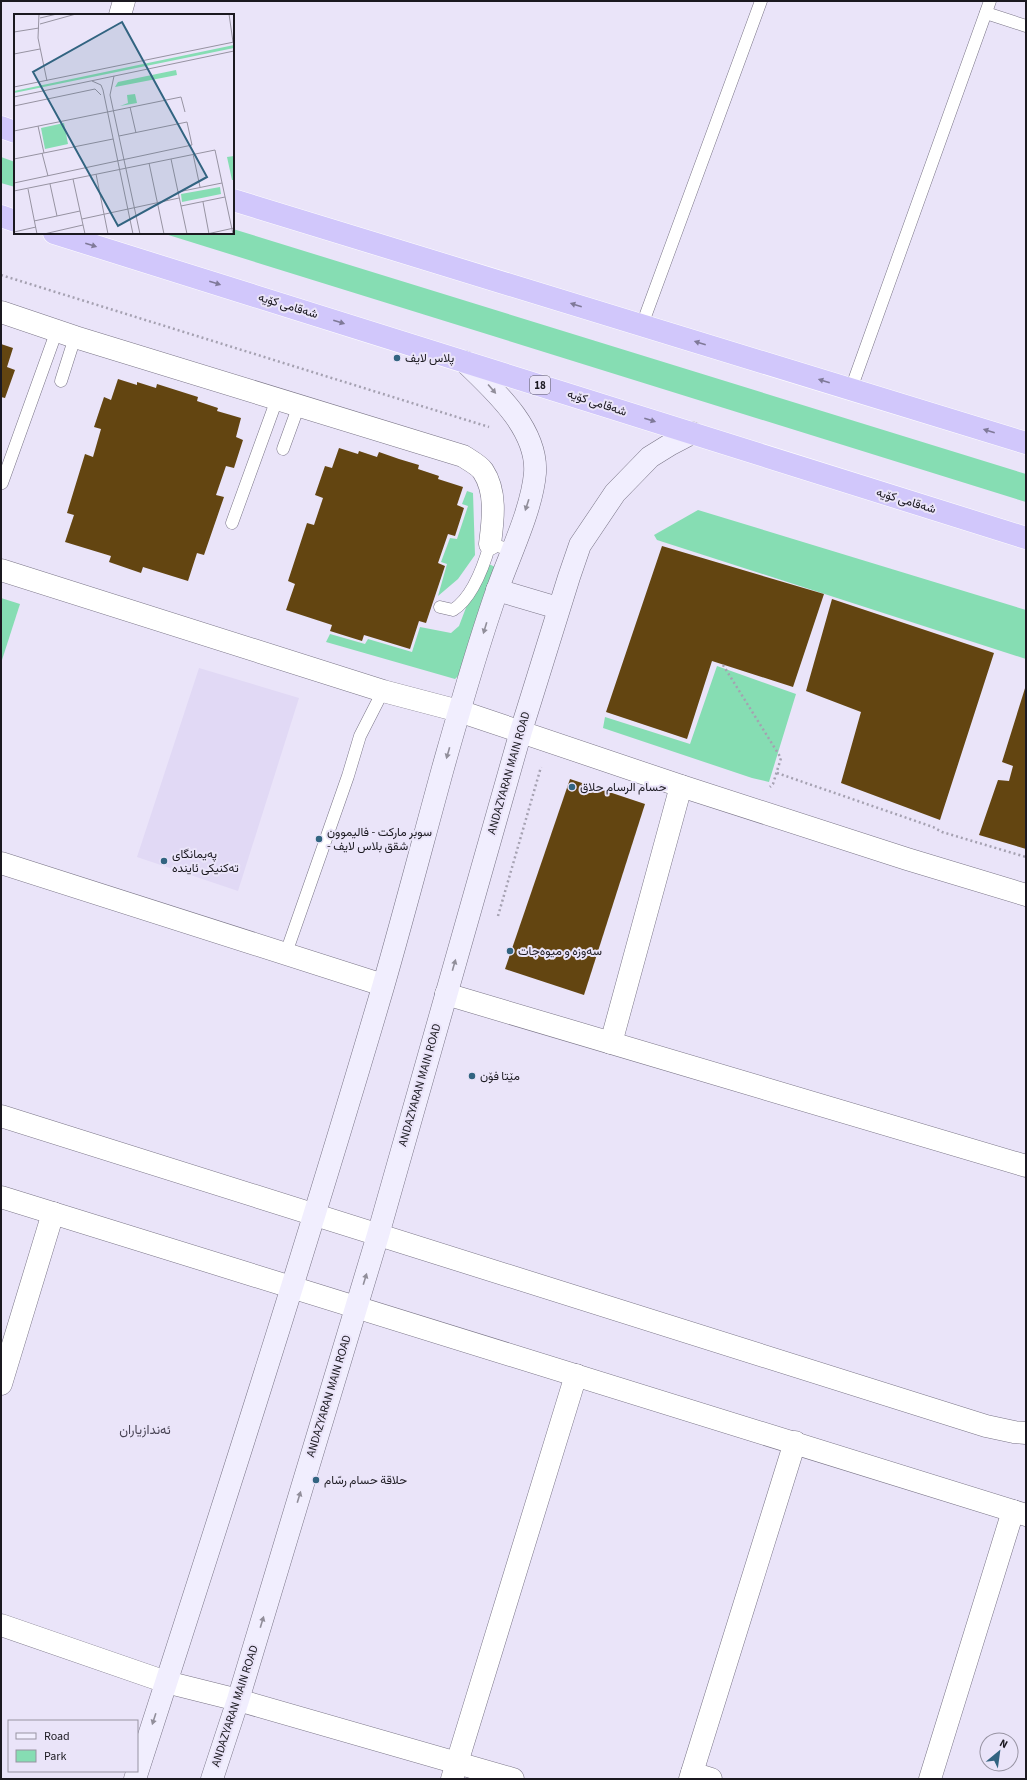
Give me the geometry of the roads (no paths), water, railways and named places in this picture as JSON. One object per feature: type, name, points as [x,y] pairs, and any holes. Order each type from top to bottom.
[{"type":"highway","points":[[1,127],[14,132]]},
{"type":"highway","points":[[234,200],[1026,443]]},
{"type":"highway","points":[[1,216],[14,221]]},
{"type":"highway","name":"شەقامی کۆیە","points":[[57,234],[1026,538]]},
{"type":"street","points":[[120,14],[124,1]]},
{"type":"street","points":[[1,312],[463,456],[482,470],[490,486],[493,503],[490,544]]},
{"type":"street","points":[[138,1770],[292,1287],[383,985],[459,711],[530,494],[535,474],[534,454],[524,429],[492,388],[465,362]]},
{"type":"street","name":"ANDAZYARAN MAIN ROAD","points":[[212,1779],[238,1700],[378,1235],[521,731],[558,608],[580,545],[615,493],[650,457],[692,433]]},
{"type":"street","points":[[1,570],[383,691],[459,711],[907,860],[1026,895]]},
{"type":"street","points":[[498,590],[558,608]]},
{"type":"street","points":[[611,1043],[681,786]]},
{"type":"street","points":[[1,863],[383,985]]},
{"type":"street","points":[[446,994],[1026,1166]]},
{"type":"street","points":[[1,1116],[986,1426],[1026,1433]]},
{"type":"street","points":[[1,1197],[1020,1513],[930,1779]]},
{"type":"street","points":[[1,1384],[52,1213]]},
{"type":"street","points":[[454,1771],[576,1375]]},
{"type":"street","points":[[698,1777],[795,1442]]},
{"type":"street","points":[[1,1625],[166,1682],[238,1700],[454,1771],[513,1779]]},
{"type":"lane","points":[[642,325],[761,1]]},
{"type":"lane","points":[[851,389],[990,1]]},
{"type":"lane","points":[[986,13],[1026,26]]},
{"type":"lane","points":[[61,381],[66,333]]},
{"type":"lane","points":[[2,483],[66,333]]},
{"type":"lane","points":[[232,523],[277,399]]},
{"type":"lane","points":[[283,449],[299,406]]},
{"type":"lane","points":[[440,607],[452,610],[460,606],[483,567],[490,544],[512,550]]},
{"type":"lane","points":[[286,953],[348,776],[360,736],[383,691]]},
{"type":"place","name":"پلاس لایف","points":[[397,358]]},
{"type":"place","name":"حسام الرسام حلاق","points":[[572,787]]},
{"type":"place","name":"سوبر ماركت - فاليموون - شقق بلاس لايف","points":[[319,839]]},
{"type":"place","name":"پەیمانگای تەکنیکی ئایندە","points":[[164,861]]},
{"type":"place","name":"سەوزە و میوەجات","points":[[510,951]]},
{"type":"place","name":"مێتا فۆن","points":[[472,1076]]},
{"type":"place","name":"حلاقة حسام رسّام","points":[[316,1480]]},
{"type":"district","name":"ئەندازیاران","points":[[145,1430]]}]
